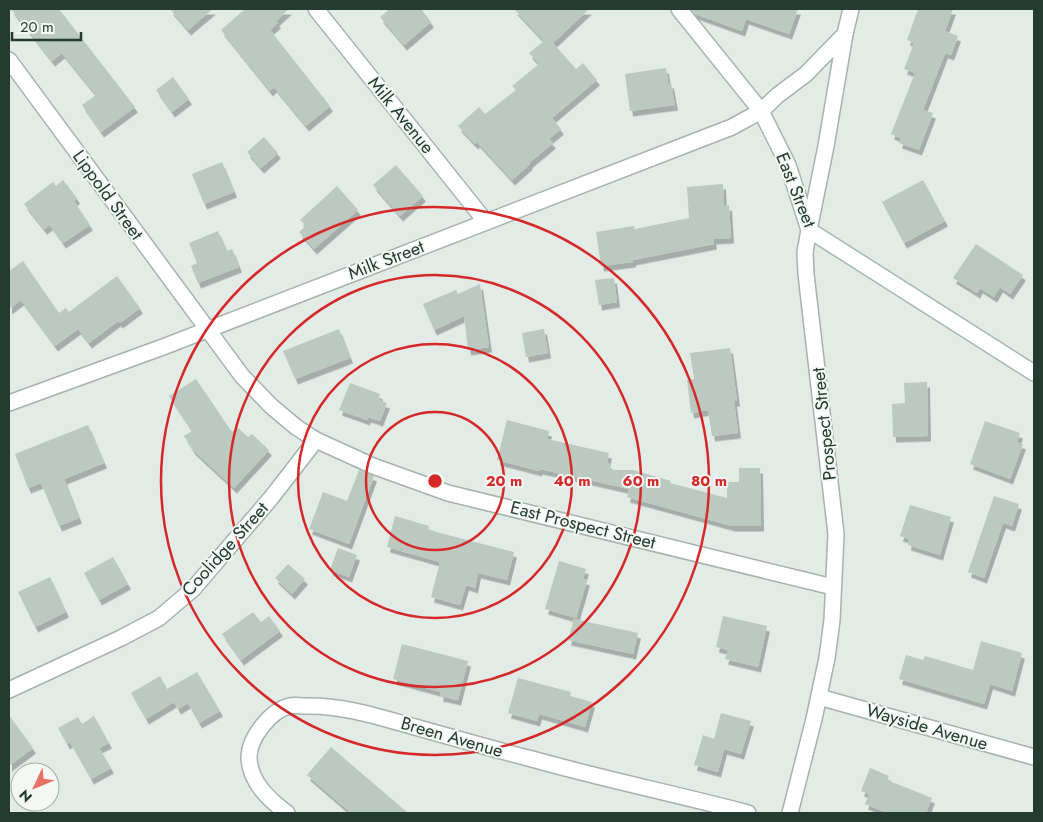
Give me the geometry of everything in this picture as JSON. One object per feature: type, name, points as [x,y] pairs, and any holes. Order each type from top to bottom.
[{"type":"street","name":"Milk Avenue","points":[[316,9],[486,222]]},
{"type":"street","name":"East Street","points":[[679,9],[761,111],[788,164],[809,230],[1034,373]]},
{"type":"street","name":"Prospect Street","points":[[790,813],[819,696],[831,630],[836,534],[805,252],[851,9]]},
{"type":"street","points":[[761,111],[778,95],[806,74],[845,34]]},
{"type":"street","name":"Lippold Street","points":[[9,60],[207,330]]},
{"type":"street","name":"Milk Street","points":[[11,399],[207,330],[732,127],[761,111]]},
{"type":"street","name":"East Prospect Street","points":[[207,330],[242,376],[271,406],[296,427],[316,440],[373,466],[448,493],[834,587]]},
{"type":"street","name":"Coolidge Street","points":[[9,690],[121,638],[159,618],[194,589],[271,498],[316,440]]},
{"type":"street","name":"Wayside Avenue","points":[[819,696],[1034,757]]},
{"type":"street","name":"Breen Avenue","points":[[287,813],[270,799],[258,785],[250,770],[249,754],[257,734],[268,718],[289,706],[313,705],[374,715],[534,760],[748,813]]},
{"type":"building","points":[[11,9],[59,9],[135,107],[101,132],[82,105],[96,95],[62,53],[52,61]]},
{"type":"building","points":[[170,9],[213,9],[188,30]]},
{"type":"building","points":[[245,9],[289,9],[276,21],[278,23],[270,30],[330,106],[306,126],[274,87],[270,91],[221,30]]},
{"type":"building","points":[[390,9],[421,9],[431,22],[404,45],[380,17]]},
{"type":"building","points":[[514,9],[589,9],[553,43],[576,69],[583,63],[597,80],[552,118],[561,129],[549,139],[553,143],[512,180],[477,142],[475,144],[458,126],[479,107],[485,114],[516,90],[512,86],[539,64],[529,53],[544,41]]},
{"type":"building","points":[[691,9],[798,9],[789,34],[746,19],[742,31],[695,14]]},
{"type":"building","points":[[918,9],[953,9],[945,31],[958,36],[951,55],[945,53],[923,110],[933,113],[919,150],[899,143],[901,138],[891,134],[915,73],[904,69],[914,43],[907,40]]},
{"type":"building","points":[[666,68],[668,83],[671,83],[675,105],[630,111],[625,74]]},
{"type":"building","points":[[173,77],[189,99],[172,112],[156,90]]},
{"type":"building","points":[[264,137],[278,153],[261,168],[247,152]]},
{"type":"building","points":[[222,162],[234,192],[204,204],[192,174]]},
{"type":"building","points":[[396,165],[423,196],[400,216],[373,185]]},
{"type":"building","points":[[63,180],[77,198],[74,201],[90,225],[63,243],[50,225],[44,229],[24,204],[53,182],[56,186]]},
{"type":"building","points":[[923,180],[945,221],[904,243],[882,202]]},
{"type":"building","points":[[723,184],[724,206],[729,205],[731,238],[713,239],[714,244],[633,260],[633,262],[601,266],[596,232],[634,226],[635,229],[689,218],[687,187]]},
{"type":"building","points":[[337,186],[358,210],[314,249],[299,232],[306,226],[300,220]]},
{"type":"building","points":[[218,231],[227,251],[232,249],[239,267],[198,283],[191,266],[197,263],[189,243]]},
{"type":"building","points":[[976,244],[1023,275],[1010,294],[1000,287],[994,297],[980,288],[977,293],[953,278]]},
{"type":"building","points":[[23,261],[59,313],[66,308],[69,312],[117,276],[140,308],[120,323],[118,321],[89,343],[78,329],[55,346],[21,300],[9,309],[9,271]]},
{"type":"building","points":[[614,278],[617,302],[599,305],[595,280]]},
{"type":"building","points":[[480,284],[489,347],[468,350],[464,316],[434,330],[423,304],[456,290],[458,294]]},
{"type":"building","points":[[339,329],[350,358],[295,379],[283,351]]},
{"type":"building","points":[[544,329],[548,353],[526,357],[522,333]]},
{"type":"building","points":[[730,348],[737,401],[734,401],[738,433],[712,436],[708,410],[691,413],[687,380],[694,379],[690,353]]},
{"type":"building","points":[[196,379],[232,432],[237,427],[248,437],[252,434],[269,450],[234,488],[193,450],[184,436],[192,431],[169,396]]},
{"type":"building","points":[[927,382],[928,436],[893,437],[892,404],[905,403],[904,383]]},
{"type":"building","points":[[350,383],[380,394],[378,400],[387,403],[380,421],[368,417],[367,420],[339,410]]},
{"type":"building","points":[[507,420],[549,431],[547,439],[609,453],[607,463],[610,464],[610,470],[633,470],[671,481],[670,483],[727,498],[727,482],[739,482],[739,468],[760,468],[761,526],[732,526],[627,497],[629,489],[540,469],[539,471],[497,460]]},
{"type":"building","points":[[985,421],[1020,433],[1017,442],[1023,444],[1010,479],[970,464]]},
{"type":"building","points":[[88,425],[104,463],[64,479],[79,518],[59,526],[41,483],[28,488],[15,454]]},
{"type":"building","points":[[359,470],[374,476],[349,544],[309,529],[323,492],[347,501]]},
{"type":"building","points":[[994,496],[1019,504],[1012,526],[1003,523],[984,578],[968,572]]},
{"type":"building","points":[[910,505],[951,517],[940,555],[908,545],[909,539],[900,536]]},
{"type":"building","points":[[395,516],[429,526],[428,529],[440,533],[514,552],[507,580],[478,573],[475,588],[466,585],[460,605],[431,597],[440,562],[387,547]]},
{"type":"building","points":[[338,548],[357,555],[349,577],[330,570]]},
{"type":"building","points":[[113,557],[128,584],[99,600],[84,573]]},
{"type":"building","points":[[559,561],[586,569],[583,579],[587,580],[576,618],[545,609]]},
{"type":"building","points":[[288,564],[305,579],[292,594],[275,578]]},
{"type":"building","points":[[50,577],[66,612],[35,627],[18,592]]},
{"type":"building","points":[[253,612],[261,622],[269,616],[280,631],[241,660],[222,634]]},
{"type":"building","points":[[723,616],[767,626],[758,667],[725,659],[728,650],[716,647]]},
{"type":"building","points":[[574,619],[638,633],[633,654],[568,640]]},
{"type":"building","points":[[981,641],[1022,653],[1012,691],[990,684],[984,704],[899,679],[906,655],[923,660],[925,656],[973,670]]},
{"type":"building","points":[[402,644],[468,661],[458,700],[440,696],[441,692],[393,679]]},
{"type":"building","points":[[197,672],[220,711],[199,723],[188,703],[178,709],[174,702],[146,719],[131,693],[160,676],[167,689]]},
{"type":"building","points":[[518,678],[571,692],[570,696],[592,702],[585,727],[539,714],[537,721],[508,713]]},
{"type":"building","points":[[721,713],[751,721],[741,754],[724,749],[718,772],[694,765],[703,735],[714,739]]},
{"type":"building","points":[[9,715],[33,748],[14,762],[10,762],[9,766]]},
{"type":"building","points":[[94,716],[109,743],[99,748],[111,768],[91,779],[70,742],[67,744],[58,728],[78,717],[82,724]]},
{"type":"building","points":[[331,747],[408,813],[351,813],[307,775]]},
{"type":"building","points":[[870,768],[889,776],[887,780],[932,798],[926,813],[888,813],[865,804],[869,794],[861,791]]}]
